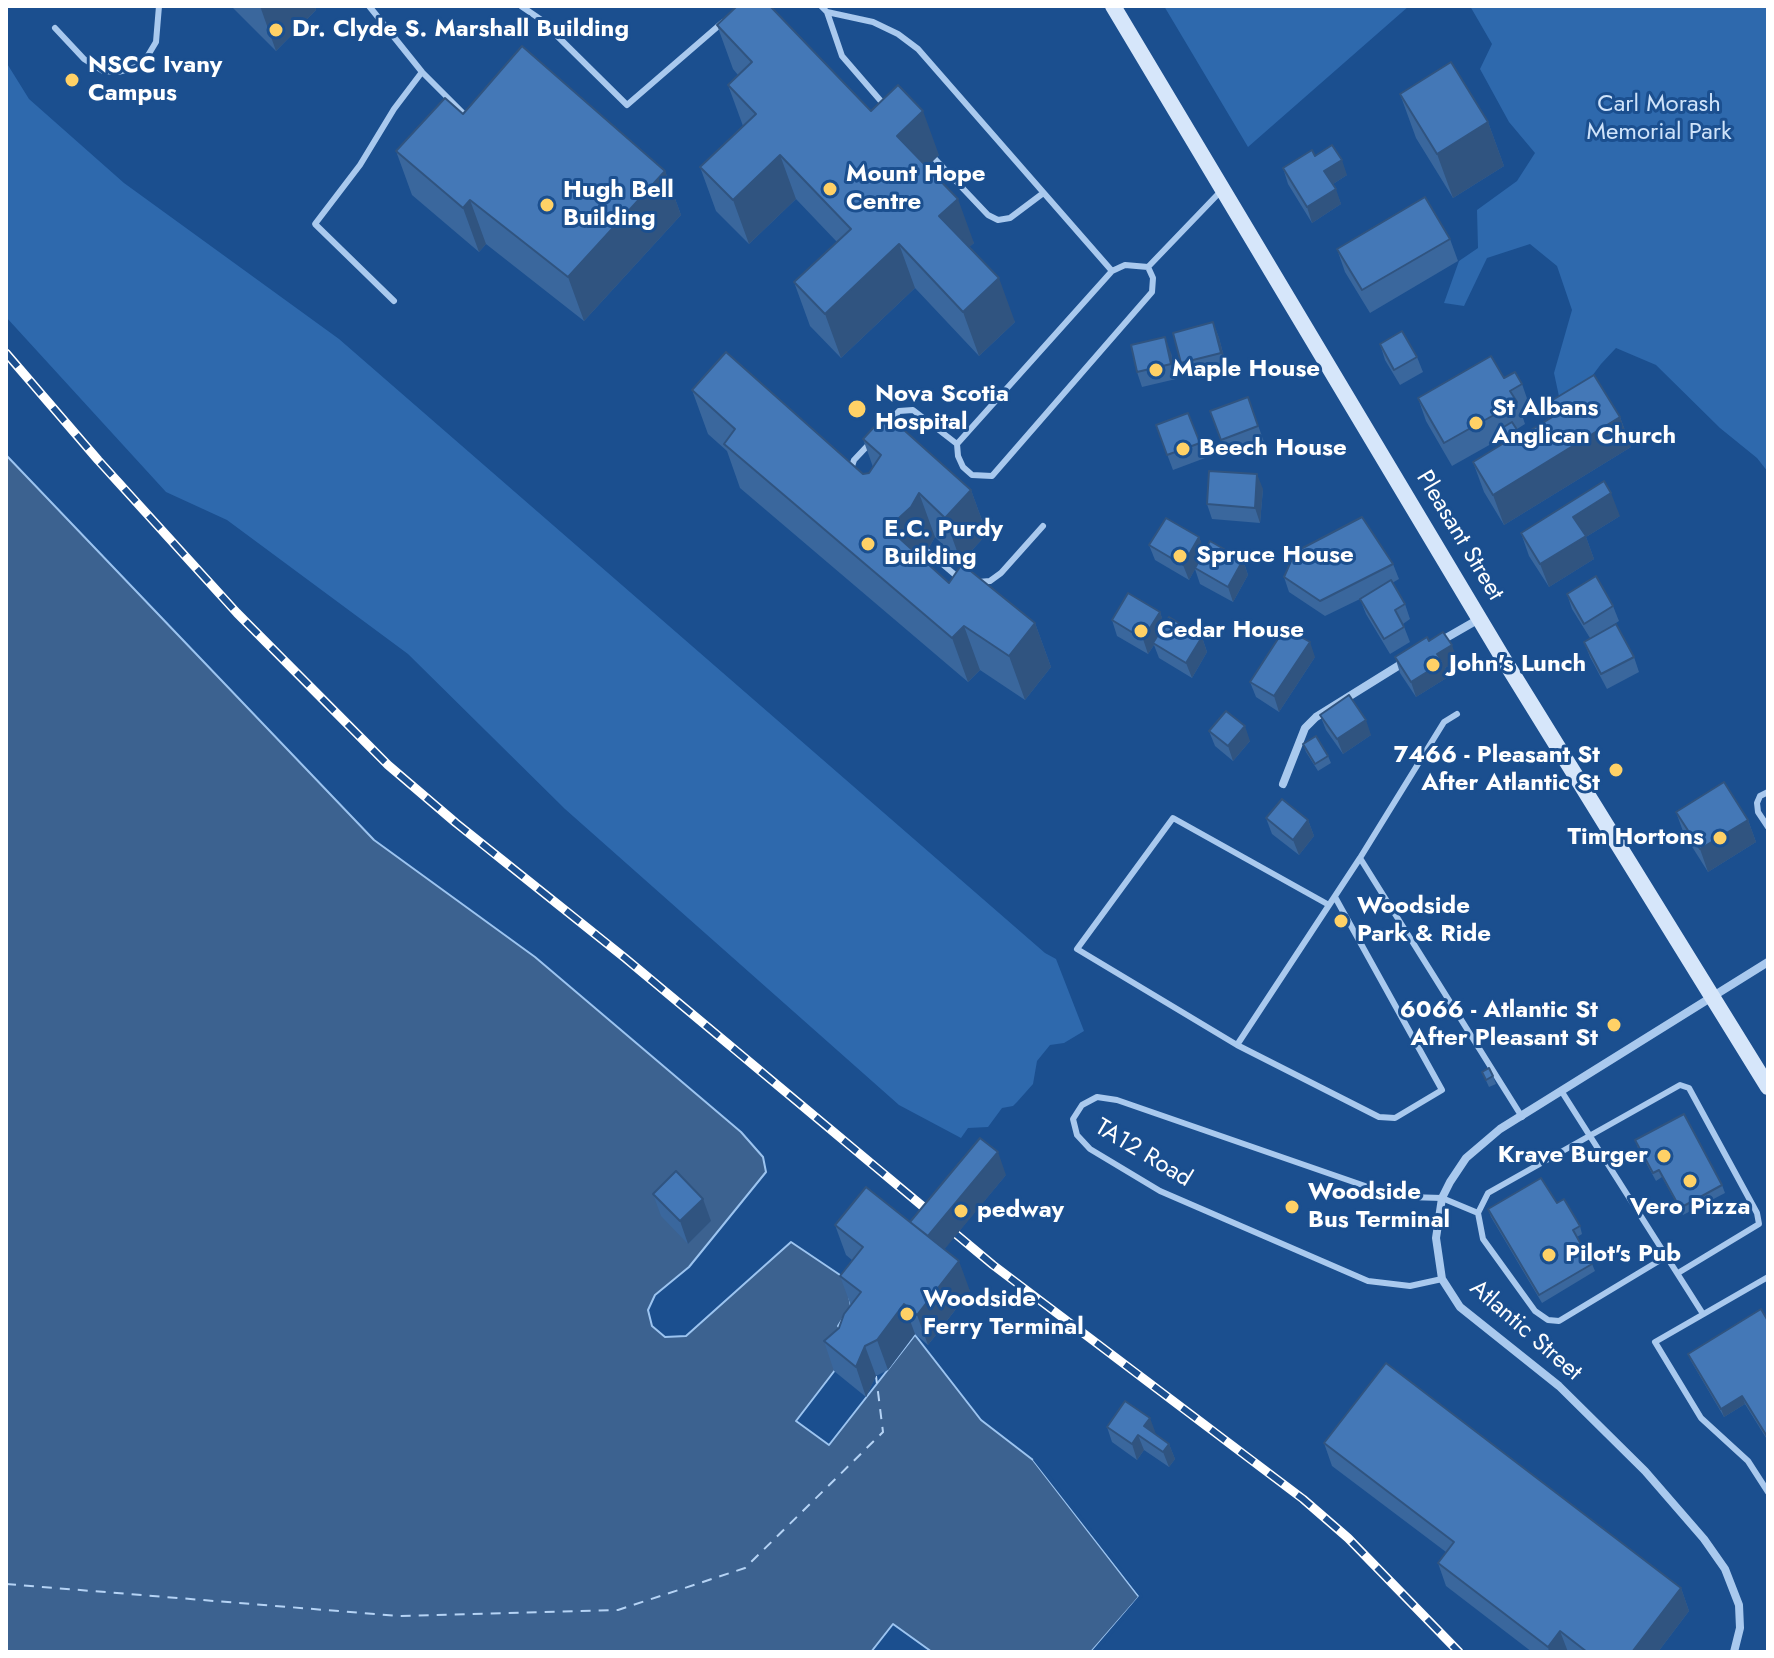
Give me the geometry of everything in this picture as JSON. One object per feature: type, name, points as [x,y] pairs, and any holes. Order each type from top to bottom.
[{"type":"main road","name":"Pleasant Street","points":[[1113,6],[1479,618],[1768,1087]]},
{"type":"street","points":[[1432,646],[1479,618]]},
{"type":"street","points":[[1283,784],[1305,728],[1316,717],[1419,654]]},
{"type":"street","name":"Atlantic Street","points":[[1734,1652],[1740,1628],[1739,1605],[1725,1569],[1704,1539],[1645,1471],[1570,1396],[1460,1307],[1442,1279],[1436,1238],[1442,1198],[1466,1158],[1500,1129],[1768,962]]},
{"type":"lane","points":[[55,28],[84,59],[103,71],[118,72],[136,67],[147,57],[156,42],[159,6]]},
{"type":"lane","points":[[369,6],[422,72],[478,128]]},
{"type":"lane","points":[[521,6],[540,19],[627,105],[729,16]]},
{"type":"lane","points":[[824,9],[842,56],[890,111]]},
{"type":"lane","points":[[824,9],[873,22],[898,34],[918,49],[1112,271]]},
{"type":"lane","points":[[394,301],[315,224],[360,165],[394,109],[422,72]]},
{"type":"lane","points":[[935,159],[988,215],[998,220],[1010,218],[1042,194]]},
{"type":"lane","points":[[1148,267],[1153,278],[1152,292],[992,476],[972,475],[963,467],[957,444],[1112,271],[1125,265],[1148,267],[1158,260],[1223,188]]},
{"type":"lane","points":[[852,482],[850,471],[854,460],[899,411],[913,410],[957,444]]},
{"type":"lane","points":[[973,583],[990,581],[1001,573],[1043,526]]},
{"type":"lane","points":[[927,551],[956,578],[965,580]]},
{"type":"lane","points":[[1237,1045],[1360,858],[1444,722],[1457,714]]},
{"type":"lane","points":[[1768,792],[1760,796],[1757,803],[1758,812],[1768,827]]},
{"type":"lane","points":[[1329,905],[1173,818],[1077,949],[1237,1045],[1379,1117],[1395,1118],[1442,1090],[1335,897]]},
{"type":"lane","points":[[1360,858],[1522,1117]]},
{"type":"lane","points":[[1667,1256],[1559,1321],[1548,1320],[1535,1311],[1483,1239],[1478,1213],[1488,1193],[1680,1085],[1689,1088],[1757,1213],[1759,1224],[1678,1273]]},
{"type":"lane","points":[[1562,1092],[1703,1314]]},
{"type":"lane","name":"TA12 Road","points":[[1442,1198],[1408,1197],[1368,1187],[1117,1100],[1097,1097],[1082,1105],[1073,1119],[1077,1135],[1090,1149],[1160,1191],[1368,1281],[1410,1286],[1442,1279]]},
{"type":"lane","points":[[1442,1198],[1478,1213]]},
{"type":"lane","points":[[1768,1277],[1655,1342],[1701,1418],[1748,1461],[1768,1492]]},
{"type":"green space","points":[[1164,6],[1409,6],[1248,147]]},
{"type":"green space","name":"Carl Morash Memorial Park","points":[[1470,6],[1768,6],[1768,472],[1757,458],[1720,428],[1656,365],[1616,348],[1563,415],[1554,373],[1572,310],[1557,266],[1530,244],[1487,258],[1464,306],[1444,303],[1459,261],[1478,248],[1477,210],[1517,181],[1535,153],[1509,122],[1480,69],[1492,44]]},
{"type":"green space","points":[[6,62],[29,99],[124,183],[339,339],[1045,953],[1056,959],[1084,1031],[1064,1043],[1050,1045],[1037,1061],[1033,1084],[1013,1106],[1002,1108],[988,1127],[968,1128],[961,1138],[899,1105],[565,809],[408,654],[227,520],[166,492],[6,317]]},
{"type":"shaded area","points":[[6,455],[374,840],[535,957],[741,1132],[763,1157],[766,1172],[689,1267],[655,1295],[648,1310],[652,1326],[665,1337],[686,1336],[791,1242],[846,1279],[851,1306],[838,1326],[855,1344],[796,1421],[829,1445],[915,1335],[981,1420],[1033,1460],[1139,1597],[1091,1652],[932,1652],[893,1624],[871,1652],[6,1652]]},
{"type":"pier","points":[[1035,1456],[1143,1596],[1097,1652],[1091,1652],[1139,1596],[1033,1460]]},
{"type":"building","name":"Mount Hope Centre","points":[[737,6],[770,6],[871,111],[898,85],[923,111],[897,136],[958,199],[939,216],[999,278],[963,312],[899,244],[825,314],[794,282],[851,229],[780,155],[733,200],[700,167],[756,114],[728,85],[752,62],[717,25]]},
{"type":"building","name":"Hugh Bell Building","points":[[522,46],[665,171],[568,277],[470,200],[463,208],[396,151],[445,98],[463,114]]},
{"type":"building","points":[[1451,62],[1488,122],[1437,154],[1400,94]]},
{"type":"building","points":[[1332,145],[1342,160],[1324,171],[1336,189],[1307,207],[1283,168],[1312,150],[1315,156]]},
{"type":"building","points":[[1425,197],[1450,239],[1362,290],[1337,249]]},
{"type":"building","points":[[1213,322],[1221,353],[1181,363],[1173,333]]},
{"type":"building","points":[[1402,331],[1417,357],[1394,370],[1380,344]]},
{"type":"building","points":[[1165,337],[1171,364],[1137,372],[1131,345]]},
{"type":"building","points":[[726,352],[863,474],[869,473],[881,455],[863,439],[886,414],[971,490],[945,518],[919,493],[911,507],[888,528],[949,583],[962,564],[1035,623],[1009,656],[964,626],[952,638],[724,444],[735,429],[692,390]]},
{"type":"building","points":[[1491,356],[1504,378],[1515,372],[1522,384],[1510,391],[1517,402],[1444,443],[1418,398]]},
{"type":"building","points":[[1594,375],[1620,417],[1493,495],[1473,462],[1504,443],[1497,431],[1512,422],[1521,436],[1554,416],[1546,404]]},
{"type":"building","points":[[1248,397],[1258,426],[1221,440],[1210,411]]},
{"type":"building","points":[[1188,413],[1200,443],[1167,455],[1156,425]]},
{"type":"building","points":[[1209,471],[1257,474],[1255,508],[1207,504]]},
{"type":"building","points":[[1604,481],[1611,493],[1573,517],[1586,536],[1540,564],[1521,533]]},
{"type":"building","points":[[1362,517],[1393,564],[1320,601],[1284,577],[1295,552]]},
{"type":"building","points":[[1166,518],[1199,537],[1183,565],[1149,545]]},
{"type":"building","points":[[1210,541],[1243,560],[1228,587],[1195,568]]},
{"type":"building","points":[[1596,576],[1613,606],[1584,624],[1567,594]]},
{"type":"building","points":[[1391,580],[1405,604],[1395,610],[1404,627],[1384,639],[1360,599]]},
{"type":"building","points":[[1128,593],[1160,612],[1143,639],[1112,620]]},
{"type":"building","points":[[1169,617],[1202,637],[1186,663],[1153,643]]},
{"type":"building","points":[[1616,624],[1634,657],[1601,674],[1584,642]]},
{"type":"building","points":[[1285,628],[1310,642],[1274,696],[1250,682]]},
{"type":"building","points":[[1443,632],[1452,645],[1437,654],[1443,662],[1411,682],[1395,657],[1427,637],[1429,641]]},
{"type":"building","points":[[1349,695],[1366,720],[1337,739],[1320,715]]},
{"type":"building","points":[[1226,711],[1245,726],[1228,746],[1209,731]]},
{"type":"building","points":[[1316,736],[1328,756],[1315,764],[1303,744]]},
{"type":"building","points":[[1724,782],[1748,820],[1700,849],[1676,812]]},
{"type":"building","points":[[1282,799],[1308,820],[1293,840],[1266,818]]},
{"type":"building","points":[[1489,1068],[1493,1076],[1486,1080],[1482,1072]]},
{"type":"building","points":[[1684,1114],[1722,1185],[1680,1208],[1659,1170],[1653,1173],[1635,1140]]},
{"type":"building","points":[[980,1138],[998,1152],[928,1236],[910,1222]]},
{"type":"building","points":[[676,1171],[703,1199],[680,1221],[653,1194]]},
{"type":"building","name":"Pilot's Pub","points":[[1541,1178],[1557,1203],[1564,1199],[1580,1226],[1573,1230],[1592,1264],[1539,1295],[1488,1209]]},
{"type":"building","points":[[866,1187],[959,1261],[917,1315],[904,1304],[877,1340],[865,1346],[856,1367],[824,1341],[839,1328],[844,1314],[861,1292],[840,1276],[863,1247],[835,1225]]},
{"type":"building","points":[[1761,1309],[1768,1321],[1768,1438],[1742,1396],[1721,1409],[1688,1354]]},
{"type":"building","points":[[1386,1363],[1681,1588],[1632,1652],[1587,1652],[1560,1631],[1548,1647],[1438,1563],[1454,1542],[1324,1443]]},
{"type":"building","points":[[1125,1401],[1150,1418],[1144,1426],[1169,1444],[1163,1452],[1138,1435],[1132,1444],[1107,1427]]},
{"type":"ferry route","points":[[6,1584],[399,1616],[618,1610],[745,1568],[883,1432],[876,1376]]},
{"type":"railway","points":[[6,353],[237,613],[388,765],[993,1265],[1303,1499],[1348,1538],[1459,1652]]},
{"type":"place","name":"Dr. Clyde S. Marshall Building","points":[[276,30]]},
{"type":"place","name":"NSCC Ivany Campus","points":[[72,80]]},
{"type":"place","name":"Mount Hope Centre","points":[[830,189]]},
{"type":"place","name":"Hugh Bell Building","points":[[547,205]]},
{"type":"place","name":"Maple House","points":[[1156,370]]},
{"type":"place","name":"Nova Scotia Hospital","points":[[857,409]]},
{"type":"place","name":"St Albans Anglican Church","points":[[1476,423]]},
{"type":"place","name":"Beech House","points":[[1183,449]]},
{"type":"place","name":"E.C. Purdy Building","points":[[868,544]]},
{"type":"place","name":"Spruce House","points":[[1180,556]]},
{"type":"place","name":"Cedar House","points":[[1141,631]]},
{"type":"place","name":"John's Lunch","points":[[1433,665]]},
{"type":"place","name":"7466 - Pleasant St After Atlantic St","points":[[1616,770]]},
{"type":"place","name":"Tim Hortons","points":[[1720,838]]},
{"type":"place","name":"Woodside Park & Ride","points":[[1341,921]]},
{"type":"place","name":"6066 - Atlantic St After Pleasant St","points":[[1614,1025]]},
{"type":"place","name":"Krave Burger","points":[[1664,1156]]},
{"type":"place","name":"Vero Pizza","points":[[1690,1181]]},
{"type":"place","name":"Woodside Bus Terminal","points":[[1292,1207]]},
{"type":"place","name":"pedway","points":[[961,1211]]},
{"type":"place","name":"Pilot's Pub","points":[[1549,1255]]},
{"type":"place","name":"Woodside Ferry Terminal","points":[[907,1314]]}]
